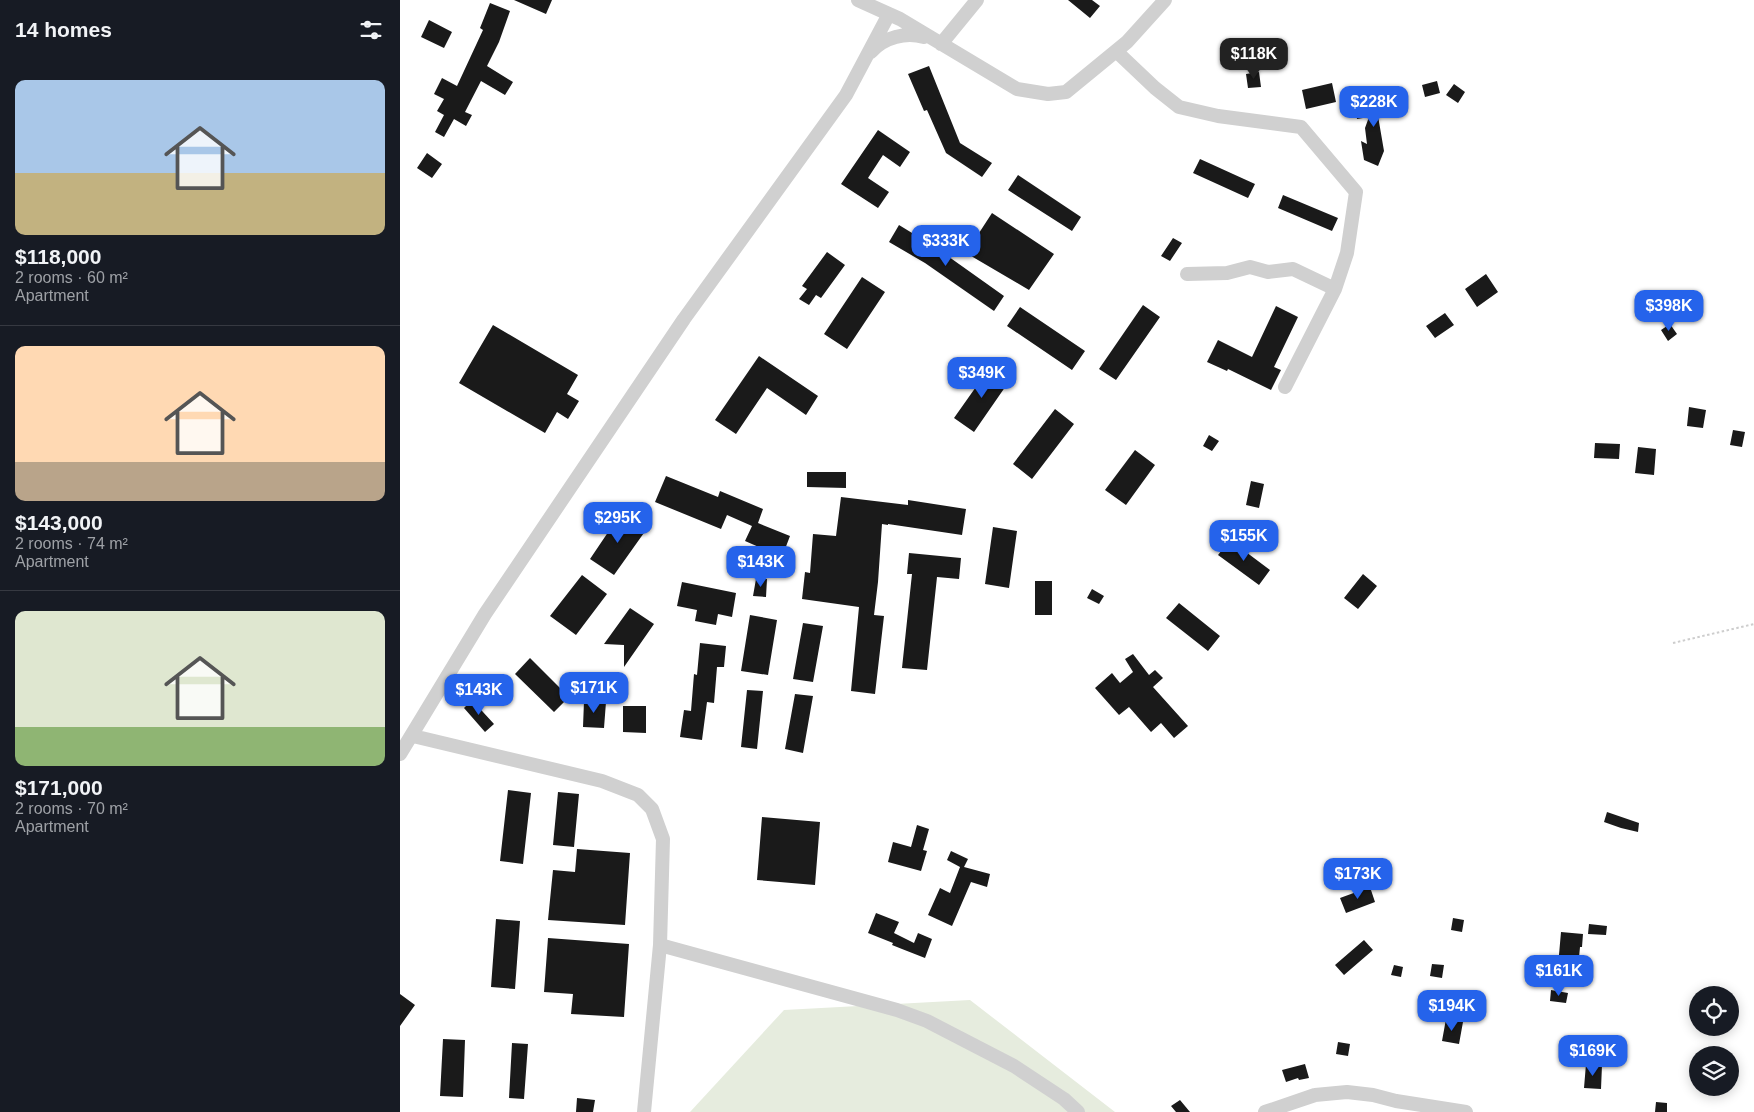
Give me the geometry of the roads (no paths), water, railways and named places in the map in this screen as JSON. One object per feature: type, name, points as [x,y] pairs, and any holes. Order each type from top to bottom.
[{"type":"street","points":[[858,0],[889,14],[1017,89],[1048,94],[1066,92],[1127,42],[1165,0]]},
{"type":"street","points":[[937,41],[976,0]]},
{"type":"street","points":[[400,754],[485,614],[684,319],[846,95],[889,14]]},
{"type":"street","points":[[864,61],[874,49],[887,40],[902,35],[917,35],[937,41]]},
{"type":"street","points":[[1116,51],[1155,88],[1179,107],[1218,116],[1301,127],[1356,192],[1348,253],[1335,290],[1285,387]]},
{"type":"street","points":[[1187,274],[1227,273],[1250,266],[1268,272],[1294,269],[1335,290]]},
{"type":"street","points":[[412,736],[602,781],[638,795],[652,809],[663,839],[660,945],[644,1112]]},
{"type":"street","points":[[660,945],[897,1010],[927,1020],[1014,1066],[1064,1099],[1078,1112]]},
{"type":"street","points":[[1265,1112],[1315,1095],[1347,1092],[1466,1112]]}]
